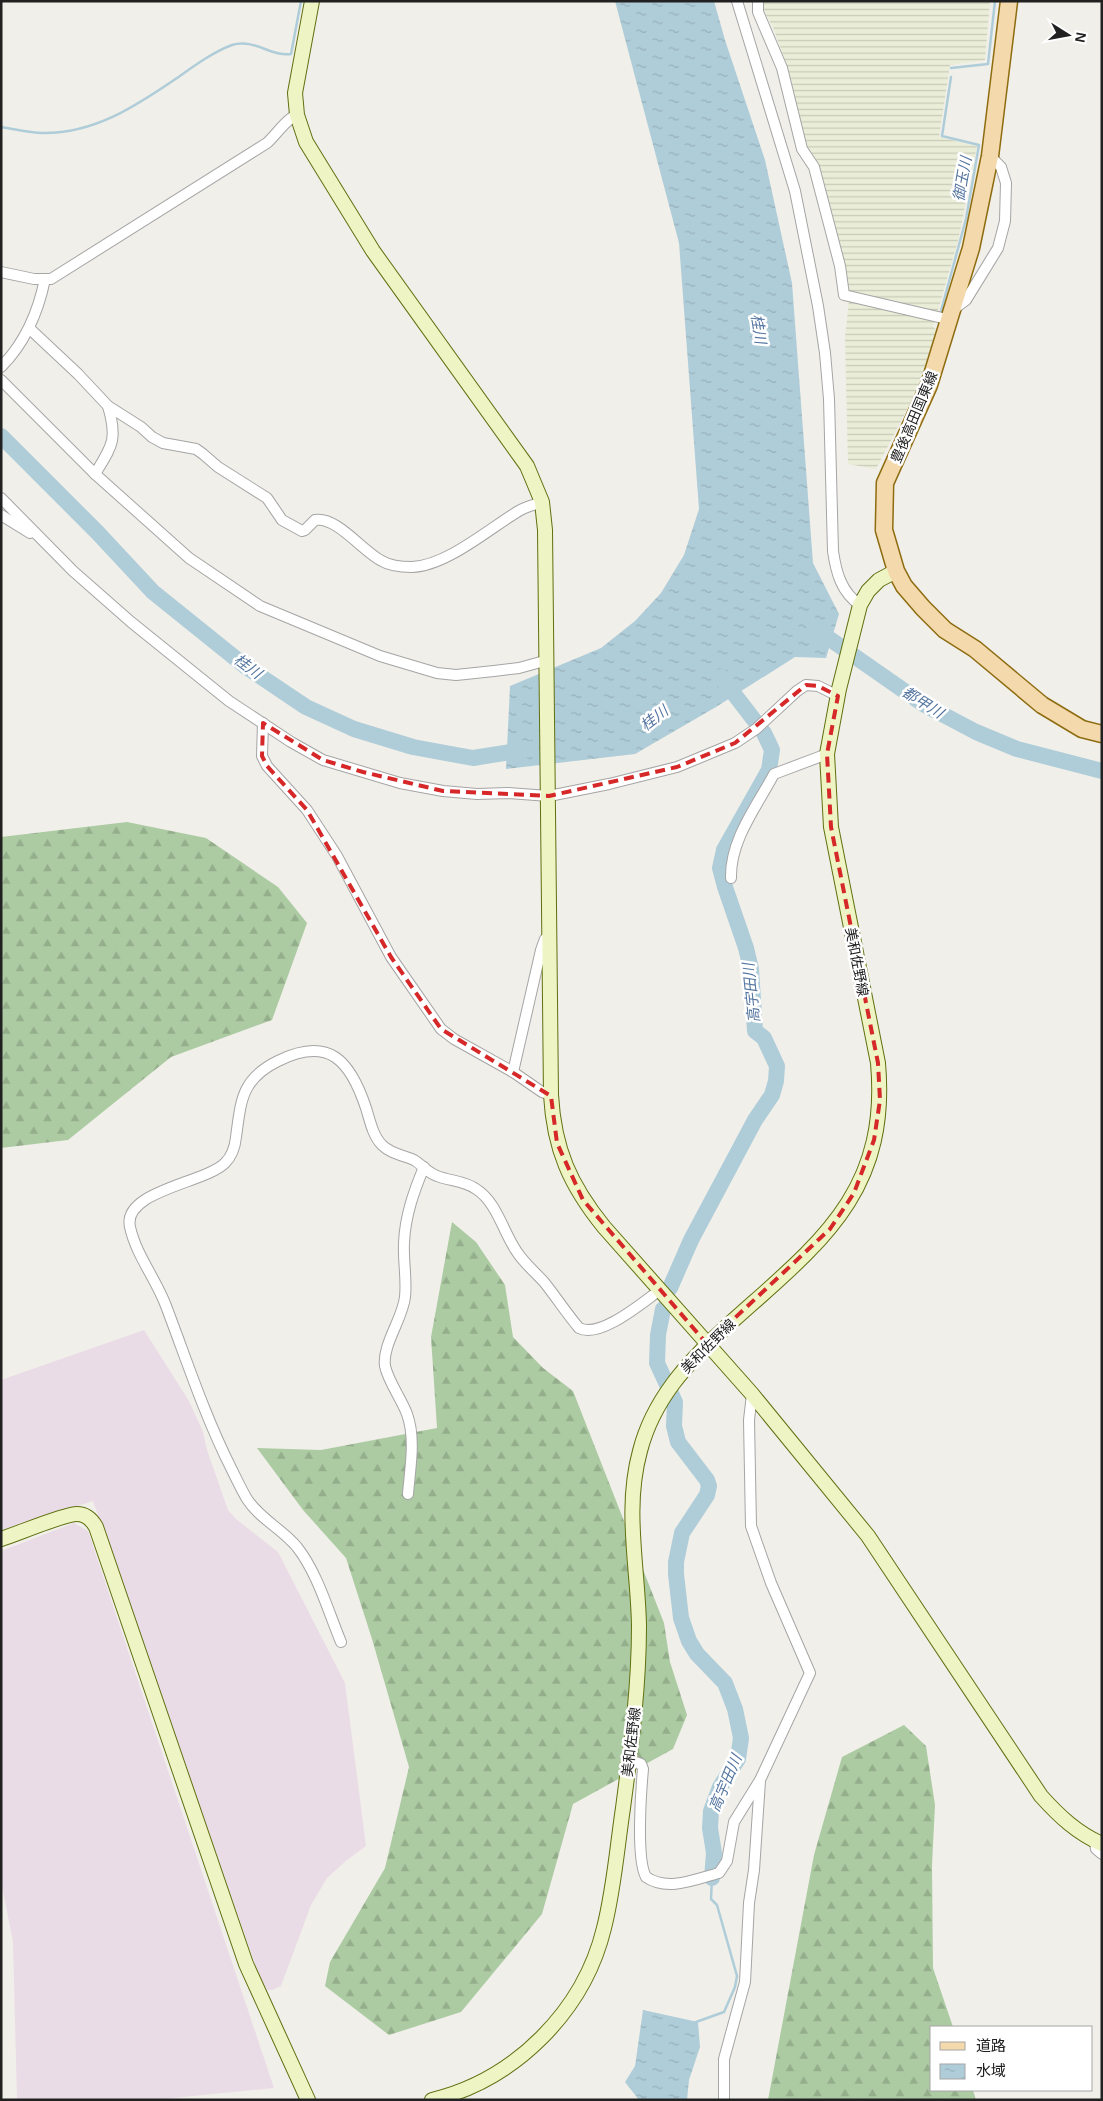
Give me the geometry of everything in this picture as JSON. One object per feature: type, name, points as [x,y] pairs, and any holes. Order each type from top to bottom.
[{"type":"main road","name":"豊後高田国東線","points":[[1009,1],[990,156],[971,248],[929,385],[885,484],[884,530],[896,571],[904,586],[945,630],[975,649],[1042,705],[1082,729],[1102,734]]},
{"type":"street","points":[[312,1],[298,71],[295,105],[300,130],[312,154],[373,251],[527,466],[542,502],[546,530],[551,1095],[557,1144],[576,1188],[604,1227],[752,1394],[885,1559],[1041,1796],[1068,1824],[1098,1843],[1096,1849],[1102,1854]]},
{"type":"street","points":[[737,1],[786,160],[802,224],[825,353],[831,445],[833,551],[836,567],[842,582],[849,598],[858,611]]},
{"type":"street","points":[[758,1],[758,12],[782,68],[802,148],[814,167],[840,266],[844,295],[952,314],[966,300],[998,248],[1005,221],[1006,183],[1001,167],[990,156]]},
{"type":"street","points":[[1,272],[34,279],[45,279],[56,275],[255,151],[278,133],[288,120],[296,115]]},
{"type":"street","points":[[1,367],[17,350],[30,329],[45,279]]},
{"type":"street","points":[[30,329],[78,374],[108,406],[141,427],[152,437],[163,443],[196,450],[203,454],[218,467],[267,498],[282,520],[302,531],[315,520],[324,520],[337,527],[385,563],[412,567],[432,563],[501,524],[517,512],[542,502]]},
{"type":"street","points":[[1,380],[94,474],[189,558],[260,606],[380,656],[437,673],[456,675],[520,668],[548,662]]},
{"type":"street","points":[[94,474],[113,441],[113,426],[108,406]]},
{"type":"street","points":[[1,498],[72,571],[131,622],[229,701],[291,742],[323,760],[400,783],[443,791],[549,793],[632,780],[677,767],[718,752],[735,743],[759,726],[806,685],[818,686],[839,692]]},
{"type":"street","points":[[1,515],[43,541]]},
{"type":"street","name":"美和佐野線","points":[[432,2100],[470,2087],[494,2075],[537,2043],[571,2003],[596,1956],[609,1905],[634,1728],[639,1649],[632,1492],[634,1474],[646,1431],[664,1395],[673,1382],[708,1344],[816,1245],[830,1229],[854,1193],[863,1174],[874,1140],[880,1100],[878,1063],[831,827],[827,754],[858,611],[868,591],[879,580],[896,571]]},
{"type":"street","points":[[263,723],[262,756],[267,766],[312,818],[337,856],[392,957],[435,1021],[447,1035],[513,1072],[542,1092],[551,1095]]},
{"type":"street","points":[[731,878],[731,865],[739,839],[774,774],[827,754]]},
{"type":"street","points":[[513,1072],[541,950],[545,939],[549,936]]},
{"type":"street","points":[[341,1642],[307,1562],[288,1537],[248,1501],[218,1442],[197,1394],[165,1302],[131,1230],[130,1215],[134,1208],[150,1196],[209,1174],[227,1162],[235,1144],[241,1100],[250,1082],[275,1062],[310,1050],[319,1050],[330,1054],[348,1070],[361,1093],[379,1142],[386,1149],[412,1159],[432,1174],[477,1189],[486,1197],[515,1250],[582,1330],[592,1331],[606,1326],[660,1290]]},
{"type":"street","points":[[408,1494],[412,1444],[410,1428],[407,1415],[386,1366],[386,1361],[405,1298],[404,1244],[406,1220],[424,1167]]},
{"type":"street","points":[[630,1760],[640,1763],[644,1768],[640,1822],[645,1875],[654,1882],[667,1885],[719,1873],[727,1861],[734,1822],[742,1806],[760,1780],[810,1672],[771,1583],[751,1526],[749,1420],[752,1394]]},
{"type":"street","points":[[1,1539],[72,1514],[87,1516],[96,1527],[246,1964],[308,2100]]},
{"type":"street","points":[[724,2100],[724,2059],[745,1982],[748,1903],[754,1870],[760,1780]]},
{"type":"highlighted area","points":[[806,685],[818,686],[838,696],[827,754],[831,827],[878,1063],[880,1100],[874,1140],[854,1193],[830,1229],[707,1344],[583,1200],[557,1143],[551,1096],[441,1029],[391,957],[307,810],[267,766],[262,756],[263,723],[323,760],[363,772],[443,791],[549,796],[677,767],[735,743]]},
{"type":"shaded area","points":[[144,1330],[189,1401],[203,1432],[207,1450],[228,1510],[236,1519],[278,1552],[345,1683],[366,1846],[327,1878],[311,1905],[281,1986],[272,1990],[264,1990],[93,1501],[1,1530],[1,1380]]},
{"type":"shaded area","points":[[74,1523],[88,1531],[274,2088],[153,2100],[17,2100],[13,1942],[1,1881],[1,1551]]},
{"type":"green space","points":[[762,1],[990,1],[985,60],[950,65],[939,137],[977,146],[958,241],[933,327],[937,330],[916,392],[876,469],[848,464],[845,337],[849,301],[845,265],[817,163],[807,150],[789,72],[773,27],[761,6]]},
{"type":"green space","points":[[127,822],[206,838],[278,887],[307,923],[272,1020],[171,1057],[68,1140],[1,1148],[1,837]]},
{"type":"green space","points":[[452,1222],[476,1242],[505,1285],[513,1337],[543,1368],[573,1391],[664,1623],[670,1662],[687,1715],[673,1749],[573,1804],[542,1914],[461,2012],[389,2035],[325,1986],[330,1962],[385,1868],[409,1767],[372,1639],[346,1558],[303,1510],[257,1448],[321,1450],[437,1428],[431,1337]]},
{"type":"green space","points":[[904,1725],[926,1746],[935,1805],[932,1865],[933,1968],[953,2026],[930,2026],[930,2091],[973,2091],[976,2100],[768,2100],[814,1855],[842,1757]]},
{"type":"water","points":[[615,1],[714,1],[765,160],[792,283],[813,563],[839,614],[826,658],[795,657],[716,707],[635,754],[506,769],[510,686],[601,648],[635,621],[661,593],[684,555],[699,509],[679,243]]},
{"type":"water","points":[[643,2010],[698,2022],[700,2047],[689,2080],[687,2100],[639,2100],[625,2082],[635,2066]]},
{"type":"waterway","points":[[1,127],[42,133],[79,129],[97,123],[130,108],[218,51],[232,45],[248,44],[276,53],[291,54],[301,1]]},
{"type":"waterway","name":"御玉川","points":[[951,68],[988,64],[995,1]]},
{"type":"waterway","name":"御玉川","points":[[941,311],[966,219],[979,145],[942,136],[951,77]]},
{"type":"waterway","name":"桂川","points":[[1,436],[97,532],[153,592],[245,666],[306,707],[354,729],[413,747],[473,758],[529,749]]},
{"type":"waterway","name":"都甲川","points":[[814,628],[923,704],[976,732],[1017,749],[1102,771]]},
{"type":"waterway","name":"高宇田川","points":[[670,1288],[691,1240],[755,1120],[772,1095],[776,1081],[777,1066],[764,1038],[755,1031],[751,969],[720,868],[724,850],[769,770],[772,750],[764,733],[721,677]]},
{"type":"waterway","name":"高宇田川","points":[[663,1309],[658,1335],[657,1363],[675,1402],[674,1426],[678,1442],[707,1480],[709,1486],[707,1495],[682,1533],[676,1562],[681,1618],[689,1641],[697,1654],[725,1683],[735,1709],[741,1738],[738,1759],[720,1787],[711,1811],[710,1828],[714,1853],[712,1878]]},
{"type":"waterway","name":"高宇田川","points":[[696,2022],[724,2012],[735,1987],[737,1976],[717,1905],[711,1899],[712,1878]]}]
